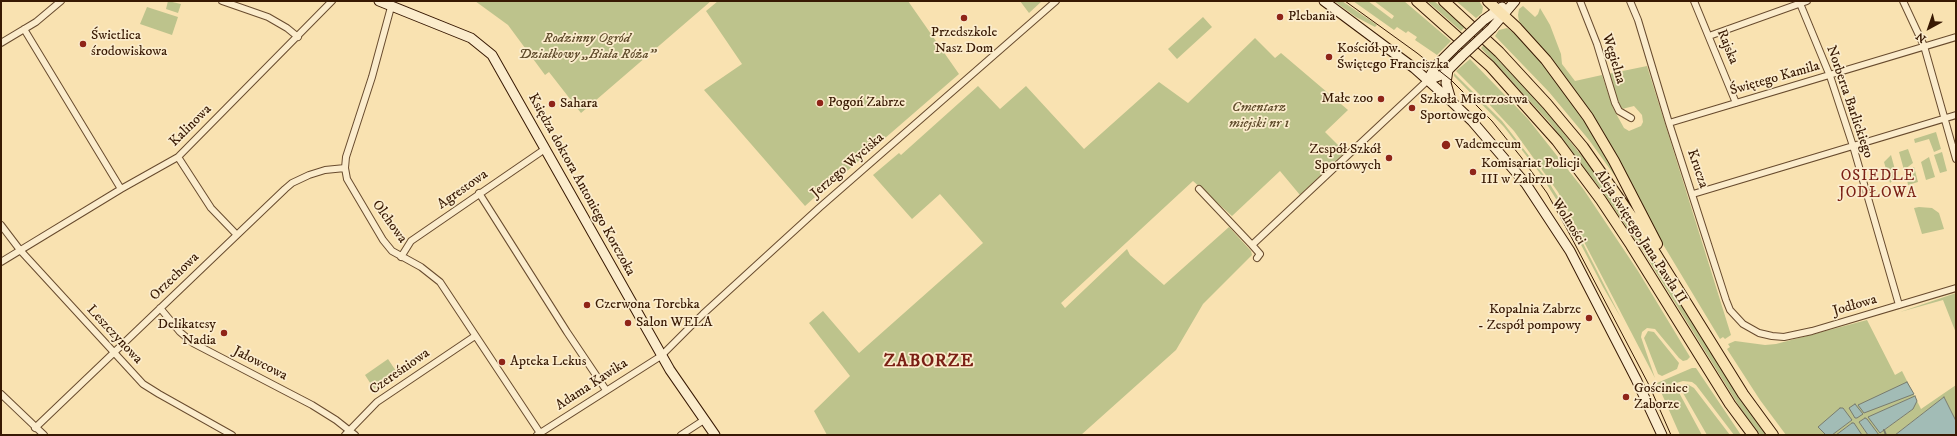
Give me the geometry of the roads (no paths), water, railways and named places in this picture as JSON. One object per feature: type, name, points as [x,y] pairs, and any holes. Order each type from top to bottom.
[{"type":"main road","name":"Aleja świętego Jana Pawła II","points":[[1417,1],[1490,66],[1557,140],[1601,200],[1631,245],[1730,404],[1753,435]]},
{"type":"main road","name":"Aleja świętego Jana Pawła II","points":[[1444,1],[1499,52],[1547,104],[1583,147],[1621,200],[1678,288],[1743,394],[1773,435]]},
{"type":"main road","points":[[1488,1],[1501,12],[1546,60],[1588,117],[1646,221],[1678,288]]},
{"type":"street","points":[[1,43],[50,12],[62,1]]},
{"type":"street","points":[[222,1],[268,17],[287,28],[298,37]]},
{"type":"street","name":"Kalinowa","points":[[1,262],[121,189],[178,157],[332,1]]},
{"type":"street","name":"Księdza doktora Antoniego Korczoka","points":[[378,1],[461,34],[484,47],[492,55],[661,356],[675,379],[715,435]]},
{"type":"street","name":"Jerzego Wyciska","points":[[661,356],[703,314],[830,198],[1056,1]]},
{"type":"street","name":"Wolności","points":[[1324,1],[1428,80],[1452,102],[1506,159],[1526,184],[1555,226],[1600,306],[1662,435]]},
{"type":"street","points":[[1252,245],[1428,80],[1435,67],[1484,20],[1501,12],[1514,1]]},
{"type":"street","name":"Węgielna","points":[[1580,1],[1597,44],[1615,103],[1619,111],[1631,118]]},
{"type":"street","name":"Krucza","points":[[1630,1],[1638,20],[1669,123],[1730,310],[1743,324],[1759,333]]},
{"type":"street","name":"Rajska","points":[[1694,1],[1736,103]]},
{"type":"street","points":[[1709,36],[1800,2],[1807,1]]},
{"type":"street","points":[[1903,1],[1924,46],[1956,159]]},
{"type":"street","name":"Norberta Barlickiego","points":[[1800,2],[1830,76],[1853,146],[1900,305]]},
{"type":"street","name":"Olchowa","points":[[391,7],[372,77],[350,143],[345,168],[347,179],[353,192],[387,245],[401,257],[421,267],[440,282],[538,434]]},
{"type":"street","points":[[1428,80],[1437,78],[1449,69],[1492,28],[1501,12]]},
{"type":"street","points":[[24,29],[121,189]]},
{"type":"street","name":"Świętego Kamila","points":[[1669,123],[1956,37]]},
{"type":"street","points":[[1414,68],[1428,70],[1435,67]]},
{"type":"street","points":[[1449,69],[1446,83],[1452,102]]},
{"type":"street","points":[[1693,194],[1956,115]]},
{"type":"street","name":"Agrestowa","points":[[401,257],[411,241],[545,149]]},
{"type":"street","points":[[178,157],[211,208],[237,235]]},
{"type":"street","name":"Orzechowa","points":[[35,428],[292,183],[325,170],[345,168]]},
{"type":"street","points":[[1199,189],[1260,254],[1257,258]]},
{"type":"street","points":[[479,193],[567,332],[606,390]]},
{"type":"street","name":"Leszczynowa","points":[[1,225],[20,250],[150,389],[232,435]]},
{"type":"street","name":"Jodłowa","points":[[1759,333],[1784,337],[1798,334],[1956,288]]},
{"type":"street","name":"Jałowcowa","points":[[160,308],[180,332],[193,343],[312,405],[347,433],[354,435]]},
{"type":"street","name":"Czereśniowa","points":[[347,433],[377,402],[475,336]]},
{"type":"street","name":"Adama Kawika","points":[[538,434],[661,356]]},
{"type":"street","points":[[1,394],[44,435]]},
{"type":"street","points":[[681,435],[704,420]]},
{"type":"water","points":[[1907,382],[1914,394],[1864,413],[1858,405]]},
{"type":"water","points":[[1915,396],[1917,401],[1913,409],[1880,433],[1868,417]]},
{"type":"water","points":[[1944,397],[1956,421],[1956,435],[1895,435]]},
{"type":"water","points":[[1855,404],[1863,414],[1857,418],[1855,418],[1849,408]]},
{"type":"water","points":[[1840,408],[1843,408],[1852,420],[1832,435],[1826,435],[1818,427]]},
{"type":"water","points":[[1865,418],[1879,435],[1868,435],[1859,422]]},
{"type":"water","points":[[1854,423],[1862,435],[1836,435]]},
{"type":"waterway","points":[[1884,430],[1886,435]]},
{"type":"tram line","points":[[1345,1],[1417,53],[1451,80],[1492,121],[1521,157],[1547,193],[1568,231],[1649,385],[1671,435]]},
{"type":"place","name":"Plebania","points":[[1280,17]]},
{"type":"place","name":"Przedszkole Nasz Dom","points":[[964,18]]},
{"type":"place","name":"Świetlica środowiskowa","points":[[83,44]]},
{"type":"place","name":"Kościół pw. Świętego Franciszka","points":[[1329,57]]},
{"type":"place","name":"Małe zoo","points":[[1381,99]]},
{"type":"place","name":"Pogoń Zabrze","points":[[820,103]]},
{"type":"place","name":"Sahara","points":[[552,104]]},
{"type":"place","name":"Szkoła Mistrzostwa Sportowego","points":[[1412,108]]},
{"type":"place","name":"Vademecum","points":[[1446,145]]},
{"type":"place","name":"Zespół Szkół Sportowych","points":[[1389,158]]},
{"type":"place","name":"Komisariat Policji III w Zabrzu","points":[[1473,172]]},
{"type":"place","name":"Czerwona Torebka","points":[[587,305]]},
{"type":"place","name":"Kopalnia Zabrze - Zespół pompowy","points":[[1589,318]]},
{"type":"place","name":"Salon WELA","points":[[628,323]]},
{"type":"place","name":"Delikatesy Nadia","points":[[224,333]]},
{"type":"place","name":"Apteka Lekus","points":[[502,362]]},
{"type":"place","name":"Gościniec Zaborze","points":[[1626,397]]},
{"type":"district","name":"OSIEDLE JODŁOWA","points":[[1878,186]]},
{"type":"district","name":"ZABORZE","points":[[929,362]]},
{"type":"park label","name":"Rodzinny Ogród Działkowy „Biała Róża”","points":[[587,48]]},
{"type":"park label","name":"Cmentarz miejski nr 1","points":[[1259,116]]}]
